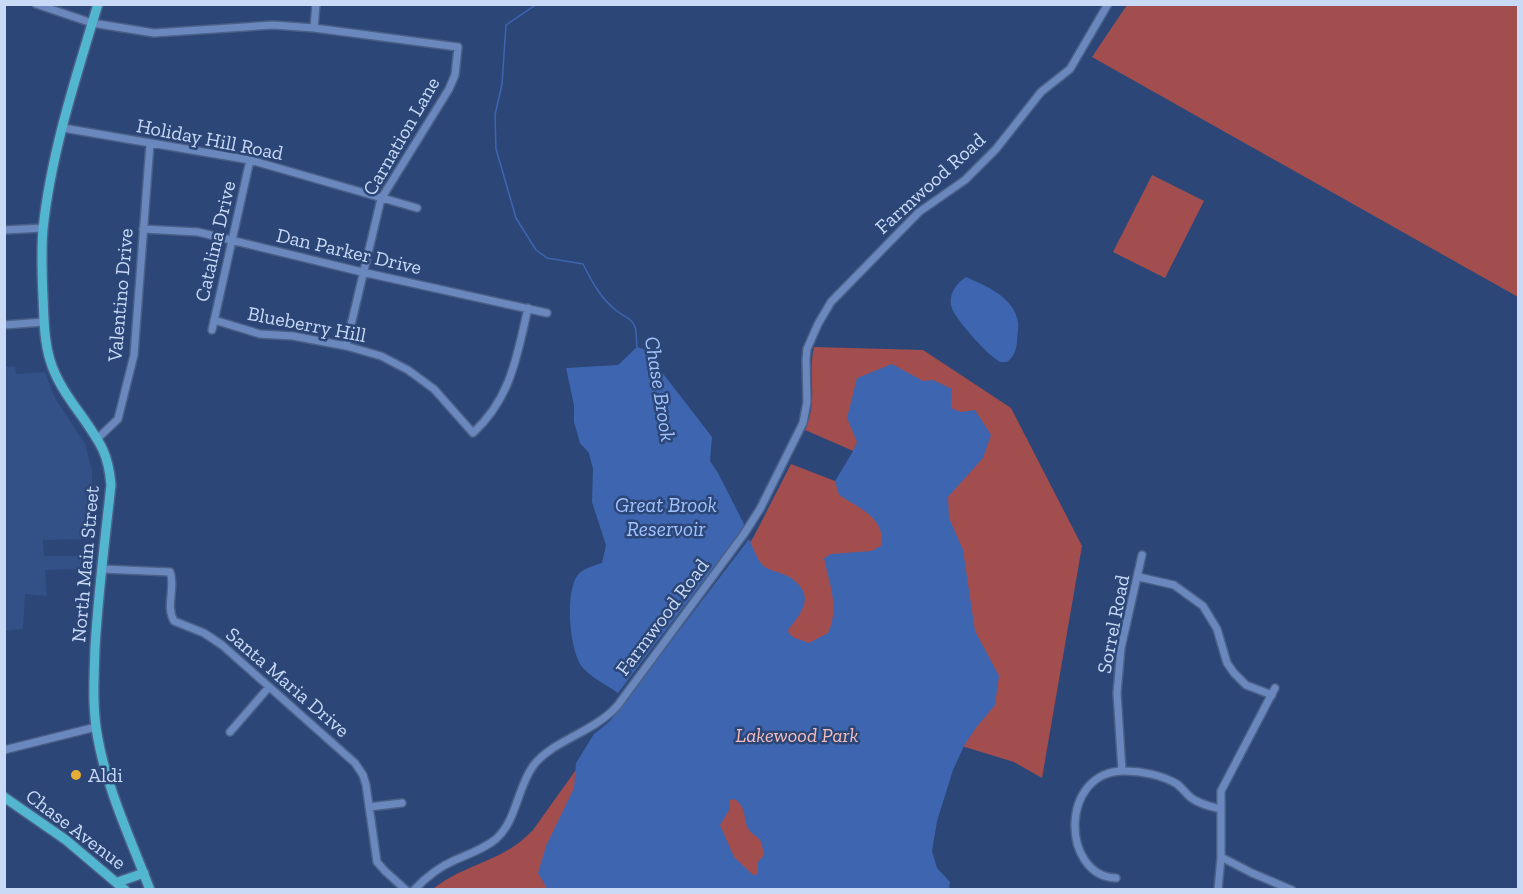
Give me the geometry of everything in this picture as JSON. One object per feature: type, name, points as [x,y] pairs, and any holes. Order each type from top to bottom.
[{"type":"main road","name":"North Main Street","points":[[98,4],[63,128],[43,228],[41,253],[44,322],[45,339],[56,374],[104,451],[110,468],[111,485],[94,679],[96,727],[107,772],[150,890]]},
{"type":"main road","name":"Chase Avenue","points":[[4,797],[66,840],[126,890]]},
{"type":"main road","points":[[118,882],[144,873]]},
{"type":"street","points":[[40,5],[92,23],[154,33],[273,25],[314,28],[316,4]]},
{"type":"street","name":"Farmwood Road","points":[[414,890],[439,869],[481,849],[497,838],[508,823],[531,768],[540,757],[595,725],[618,705],[760,509],[803,423],[807,402],[807,349],[811,337],[831,302],[918,212],[965,180],[996,149],[1041,92],[1070,69],[1108,4]]},
{"type":"street","name":"Carnation Lane","points":[[314,28],[458,47],[455,75],[449,89],[381,199],[345,346]]},
{"type":"street","name":"Holiday Hill Road","points":[[63,128],[250,159],[417,208]]},
{"type":"street","name":"Valentino Drive","points":[[97,439],[118,419],[134,355],[150,144]]},
{"type":"street","name":"Catalina Drive","points":[[212,330],[250,159]]},
{"type":"street","points":[[4,230],[43,228]]},
{"type":"street","name":"Dan Parker Drive","points":[[143,229],[198,232],[362,272],[547,313]]},
{"type":"street","name":"Blueberry Hill","points":[[214,320],[260,334],[293,336],[381,356],[408,370],[434,389],[473,432],[489,418],[504,394],[514,368],[528,308]]},
{"type":"street","points":[[4,325],[44,322]]},
{"type":"street","name":"Sorrel Road","points":[[1122,771],[1117,693],[1121,648],[1139,577],[1142,555]]},
{"type":"street","name":"Santa Maria Drive","points":[[102,569],[170,572],[172,578],[171,613],[174,621],[204,633],[218,642],[358,767],[364,780],[377,862],[406,890]]},
{"type":"street","points":[[1139,577],[1174,585],[1203,606],[1217,629],[1227,663],[1234,673],[1246,685],[1273,692],[1221,792],[1221,856],[1218,890]]},
{"type":"street","points":[[230,732],[269,687]]},
{"type":"street","points":[[4,750],[96,727]]},
{"type":"street","points":[[1116,878],[1104,877],[1094,870],[1083,857],[1074,824],[1076,807],[1083,792],[1095,780],[1106,774],[1122,771],[1163,777],[1178,785],[1192,799],[1220,809]]},
{"type":"street","points":[[369,807],[402,803]]},
{"type":"street","points":[[1221,856],[1252,873],[1292,890]]},
{"type":"shaded area","points":[[15,366],[16,374],[45,372],[55,398],[85,444],[92,470],[92,539],[43,540],[44,556],[91,556],[91,569],[45,570],[47,596],[25,594],[23,629],[5,631],[4,367]]},
{"type":"green space","points":[[1127,5],[1518,5],[1518,297],[1092,57]]},
{"type":"green space","points":[[1152,175],[1204,201],[1165,278],[1113,252]]},
{"type":"green space","name":"Great Brook Reservoir","points":[[814,347],[923,350],[1011,408],[1082,546],[1042,778],[1014,762],[955,744],[923,857],[938,889],[432,890],[458,874],[508,850],[533,830],[598,739],[753,538],[791,464],[876,497],[874,460],[805,430],[811,408]]},
{"type":"water","points":[[966,277],[1005,299],[1015,313],[1018,324],[1017,345],[1013,356],[1007,362],[998,361],[986,350],[963,326],[953,310],[952,292]]},
{"type":"water","name":"Great Brook Reservoir","points":[[637,347],[649,351],[654,362],[712,437],[710,461],[745,526],[618,693],[583,668],[574,649],[570,622],[573,584],[582,571],[602,563],[606,545],[592,502],[593,469],[589,453],[580,443],[574,422],[574,405],[566,368],[618,365]]},
{"type":"water","name":"Great Brook Reservoir","points":[[892,364],[923,381],[933,380],[952,389],[951,408],[961,412],[975,410],[991,435],[983,458],[948,497],[949,518],[963,550],[975,631],[999,676],[995,705],[964,746],[953,770],[937,821],[932,851],[937,868],[950,882],[949,889],[548,890],[538,873],[546,846],[574,788],[576,763],[594,734],[610,721],[749,539],[762,565],[791,578],[803,591],[805,598],[802,610],[788,630],[789,634],[795,638],[809,643],[828,633],[833,614],[832,596],[824,558],[831,554],[871,551],[881,546],[880,528],[869,514],[839,495],[835,481],[857,442],[847,418],[857,378]],"holes":[[[735,799],[739,803],[749,830],[762,845],[764,855],[758,862],[758,874],[753,875],[734,857],[720,825],[730,809],[730,800]]]},
{"type":"waterway","name":"Chase Brook","points":[[537,4],[506,25],[502,84],[495,115],[496,149],[516,218],[536,250],[547,258],[583,264],[593,284],[606,301],[634,324],[637,347]]},
{"type":"place","name":"Aldi","points":[[76,775]]},
{"type":"park label","name":"Lakewood Park","points":[[797,735]]}]
